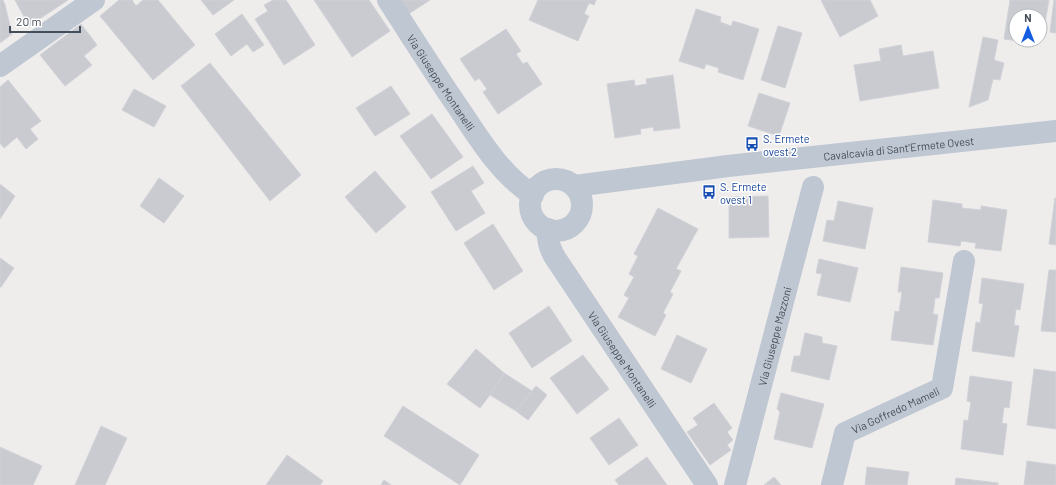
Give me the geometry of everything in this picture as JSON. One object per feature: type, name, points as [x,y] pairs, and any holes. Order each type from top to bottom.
[{"type":"street","points":[[0,66],[94,0]]},
{"type":"street","name":"Via Giuseppe Montanelli","points":[[388,0],[482,144],[513,179],[533,195]]},
{"type":"street","name":"Cavalcavia di Sant'Ermete Ovest","points":[[575,186],[728,166],[1056,131]]},
{"type":"street","points":[[560,178],[575,186],[582,204],[581,213],[577,220],[571,226],[556,231],[541,226],[532,213],[531,205],[533,195],[537,188],[543,182],[560,178]]},
{"type":"street","name":"Via Giuseppe Mazzoni","points":[[735,485],[813,187]]},
{"type":"street","name":"Via Giuseppe Montanelli","points":[[548,229],[547,235],[552,254],[707,485]]},
{"type":"street","name":"Via Goffredo Mameli","points":[[832,485],[845,433],[942,388],[964,261]]},
{"type":"building","points":[[0,0],[3,0],[5,5],[12,34],[0,43]]},
{"type":"building","points":[[15,0],[68,0],[29,26]]},
{"type":"building","points":[[119,0],[132,0],[136,6],[143,0],[158,0],[195,45],[153,80],[100,16]]},
{"type":"building","points":[[201,0],[234,0],[213,15]]},
{"type":"building","points":[[273,0],[286,0],[315,45],[284,65],[255,19],[268,11],[264,5]]},
{"type":"building","points":[[314,0],[369,0],[390,31],[352,57]]},
{"type":"building","points":[[397,0],[430,0],[407,15]]},
{"type":"building","points":[[538,0],[596,0],[594,5],[589,3],[584,14],[589,16],[578,41],[529,20]]},
{"type":"building","points":[[821,0],[870,0],[878,16],[840,37]]},
{"type":"building","points":[[1010,0],[1049,0],[1048,8],[1009,8]]},
{"type":"building","points":[[1054,0],[1056,0],[1056,33],[1050,32]]},
{"type":"building","points":[[696,9],[721,17],[720,22],[731,26],[733,21],[759,29],[743,80],[718,72],[719,68],[706,64],[704,69],[679,61]]},
{"type":"building","points":[[1008,13],[1008,40],[1004,39]]},
{"type":"building","points":[[242,14],[264,45],[253,52],[247,44],[231,56],[215,34]]},
{"type":"building","points":[[81,24],[97,45],[84,56],[92,65],[65,86],[40,55]]},
{"type":"building","points":[[778,26],[802,33],[785,88],[761,80]]},
{"type":"building","points":[[506,29],[521,51],[516,54],[523,64],[527,62],[542,84],[498,114],[483,92],[487,89],[479,78],[475,81],[460,59]]},
{"type":"building","points":[[983,37],[998,40],[994,60],[1004,63],[1000,80],[993,79],[988,100],[969,107]]},
{"type":"building","points":[[901,45],[903,56],[933,51],[939,88],[860,101],[854,65],[881,61],[879,49]]},
{"type":"building","points":[[210,63],[301,175],[270,201],[181,86]]},
{"type":"building","points":[[673,75],[680,128],[654,131],[653,127],[640,129],[641,134],[615,138],[607,84],[634,80],[635,86],[647,84],[646,79]]},
{"type":"building","points":[[8,80],[41,121],[30,129],[38,139],[26,149],[17,137],[4,148],[0,143],[0,87]]},
{"type":"building","points":[[391,86],[410,114],[375,136],[356,108]]},
{"type":"building","points":[[134,89],[166,106],[154,127],[122,110]]},
{"type":"building","points":[[759,93],[790,103],[779,136],[748,126]]},
{"type":"building","points":[[432,114],[463,157],[431,179],[400,136]]},
{"type":"building","points":[[473,166],[484,183],[471,191],[485,213],[456,231],[431,192]]},
{"type":"building","points":[[375,171],[406,207],[376,233],[345,197]]},
{"type":"building","points":[[159,178],[184,196],[164,223],[140,206]]},
{"type":"building","points":[[0,184],[15,196],[0,219]]},
{"type":"building","points":[[768,196],[769,237],[729,238],[729,197]]},
{"type":"building","points":[[1056,198],[1056,245],[1049,244]]},
{"type":"building","points":[[933,200],[962,204],[962,208],[981,210],[981,206],[1007,210],[1001,251],[975,248],[976,243],[961,241],[960,246],[928,242]]},
{"type":"building","points":[[838,201],[873,208],[865,249],[823,241],[827,220],[834,221]]},
{"type":"building","points":[[658,208],[698,229],[676,269],[681,271],[670,292],[673,294],[663,313],[666,315],[655,336],[618,317],[629,298],[624,295],[634,277],[629,274],[638,256],[634,254]]},
{"type":"building","points":[[493,224],[523,271],[494,290],[464,243]]},
{"type":"building","points":[[0,258],[14,268],[1,287],[0,287]]},
{"type":"building","points":[[819,259],[858,268],[850,302],[817,295],[822,274],[816,273]]},
{"type":"building","points":[[901,267],[943,273],[939,298],[935,298],[933,314],[938,315],[933,345],[891,340],[895,311],[899,312],[902,292],[898,292]]},
{"type":"building","points":[[1049,270],[1056,270],[1056,332],[1041,331]]},
{"type":"building","points":[[982,278],[1024,284],[1020,310],[1016,309],[1014,325],[1019,326],[1014,357],[972,351],[976,322],[980,323],[983,304],[979,303]]},
{"type":"building","points":[[549,306],[572,341],[532,368],[509,333]]},
{"type":"building","points":[[805,333],[822,337],[822,343],[837,346],[829,380],[791,371],[794,356],[800,356]]},
{"type":"building","points":[[677,335],[707,349],[691,383],[661,369]]},
{"type":"building","points":[[476,349],[504,373],[480,408],[447,384]]},
{"type":"building","points":[[583,355],[609,389],[577,414],[550,378]]},
{"type":"building","points":[[1034,369],[1056,372],[1056,429],[1027,425]]},
{"type":"building","points":[[504,373],[532,391],[516,411],[490,395]]},
{"type":"building","points":[[970,376],[1012,382],[1009,408],[1004,407],[1002,423],[1007,424],[1003,455],[961,449],[964,420],[968,421],[971,402],[967,401]]},
{"type":"building","points":[[536,386],[547,395],[528,420],[516,411]]},
{"type":"building","points":[[781,393],[824,404],[812,448],[774,439],[780,412],[777,409]]},
{"type":"building","points":[[714,403],[732,428],[727,432],[733,440],[727,445],[731,450],[710,465],[687,432],[698,425],[693,418]]},
{"type":"building","points":[[403,406],[479,455],[460,485],[384,436]]},
{"type":"building","points":[[619,418],[638,445],[609,465],[590,438]]},
{"type":"building","points":[[101,426],[127,438],[105,485],[75,485]]},
{"type":"building","points":[[0,447],[42,466],[33,485],[0,485]]},
{"type":"building","points":[[287,455],[323,481],[320,485],[266,485]]},
{"type":"building","points":[[647,457],[667,485],[619,485],[615,480]]},
{"type":"building","points":[[1027,461],[1056,465],[1056,485],[1024,485]]},
{"type":"building","points":[[867,467],[909,472],[907,485],[865,485]]},
{"type":"building","points":[[774,477],[781,485],[764,485]]},
{"type":"building","points":[[956,478],[998,483],[998,485],[955,485]]},
{"type":"building","points":[[384,480],[391,485],[381,485]]},
{"type":"place","name":"S. Ermete ovest 2","points":[[752,144]]},
{"type":"place","name":"S. Ermete ovest 1","points":[[709,192]]}]
